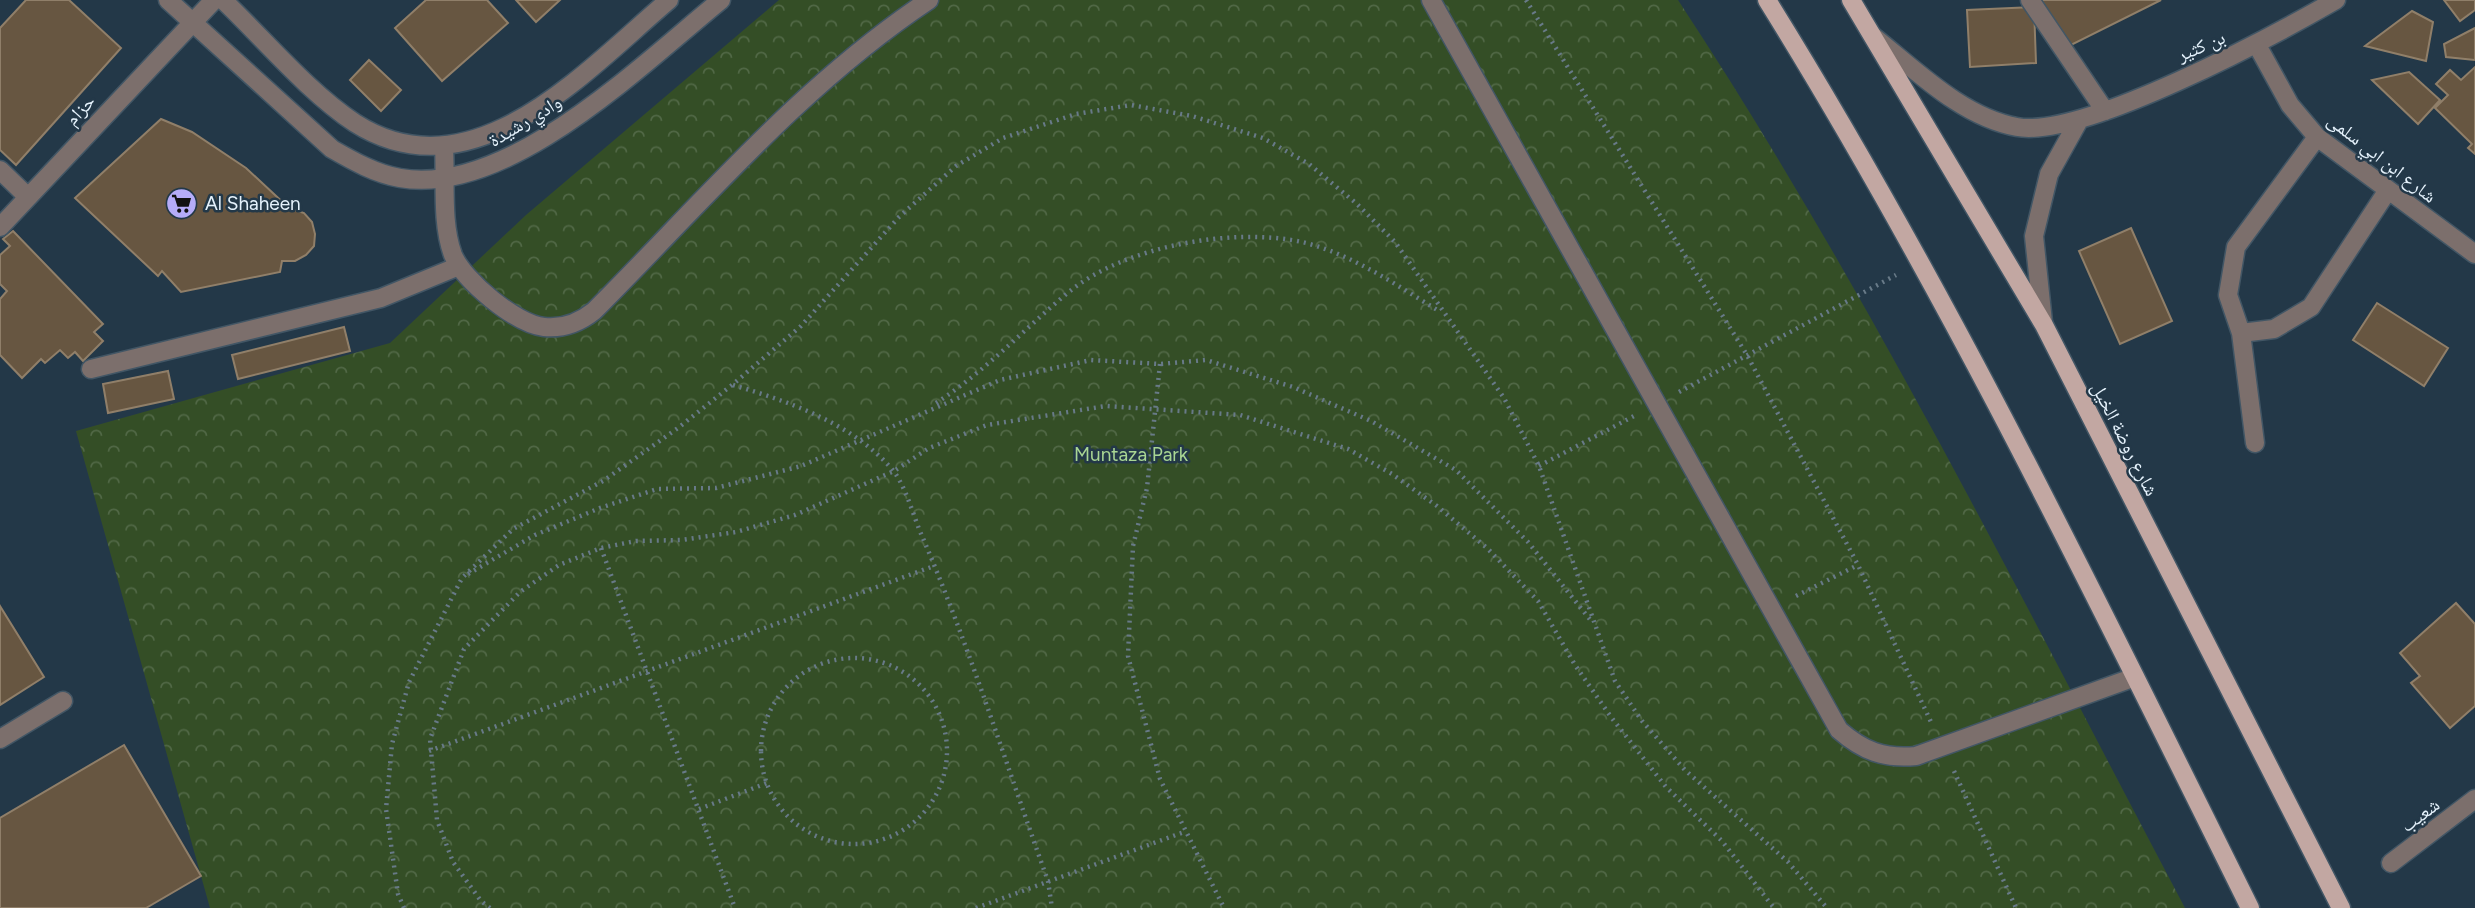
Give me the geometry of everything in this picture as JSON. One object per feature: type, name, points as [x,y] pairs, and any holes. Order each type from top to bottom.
[{"type":"main road","points":[[1767,0],[1818,81],[1979,372],[2250,908]]},
{"type":"main road","name":"شارع روضة الخيل","points":[[1851,0],[2043,325],[2341,908]]},
{"type":"street","name":"وادي رشيدة","points":[[168,0],[332,149],[359,164],[400,178],[446,180],[485,168],[527,148],[576,116],[721,0]]},
{"type":"street","name":"حزام","points":[[0,227],[214,0]]},
{"type":"street","name":"وادي رشيدة","points":[[223,0],[317,91],[354,122],[390,141],[444,147],[466,144],[516,122],[559,93],[669,0]]},
{"type":"street","points":[[444,147],[447,229],[459,266],[488,296],[528,323],[556,328],[583,320],[813,88],[860,48],[929,0]]},
{"type":"street","points":[[1431,0],[1839,730],[1855,744],[1874,754],[1894,758],[1916,756],[2135,677]]},
{"type":"street","points":[[2031,0],[2105,111]]},
{"type":"street","name":"بن كثير","points":[[1874,37],[1934,86],[1978,114],[2019,128],[2078,122],[2257,45],[2333,1]]},
{"type":"street","name":"شارع ابن ابي سلمى","points":[[2257,45],[2290,105],[2317,137],[2475,254]]},
{"type":"street","points":[[2043,325],[2034,236],[2049,174],[2078,122]]},
{"type":"street","points":[[2255,443],[2241,333],[2228,295],[2236,247],[2317,137]]},
{"type":"street","points":[[0,170],[28,197]]},
{"type":"street","points":[[2241,333],[2274,330],[2311,307],[2388,190]]},
{"type":"street","points":[[91,369],[381,298],[459,266]]},
{"type":"street","points":[[0,739],[63,701]]},
{"type":"street","name":"شعيب","points":[[2391,863],[2475,799]]},
{"type":"path","points":[[1526,0],[1747,355],[1858,565],[2016,908]]},
{"type":"path","points":[[404,908],[398,894],[386,809],[392,744],[408,682],[461,578],[513,529],[603,481],[678,428],[732,385],[801,326],[899,217],[956,166],[1003,138],[1076,114],[1131,104],[1192,116],[1263,138],[1308,164],[1357,204],[1395,242],[1441,312],[1504,398],[1539,466],[1615,681],[1642,721],[1685,770],[1788,862],[1827,908]]},
{"type":"path","points":[[927,409],[970,381],[1072,290],[1118,263],[1167,246],[1230,237],[1302,242],[1366,266],[1441,312]]},
{"type":"path","points":[[1539,466],[1918,263]]},
{"type":"path","points":[[461,578],[535,535],[600,508],[657,489],[716,488],[801,466],[863,442],[927,409],[1000,380],[1091,360],[1160,365],[1206,360],[1293,387],[1371,421],[1456,470],[1528,542],[1593,624]]},
{"type":"path","points":[[1160,365],[1147,488],[1133,546],[1128,656],[1160,779],[1224,908]]},
{"type":"path","points":[[732,385],[775,397],[818,416],[863,442],[894,471],[934,566],[1048,881],[1052,908]]},
{"type":"path","points":[[490,908],[481,901],[453,862],[437,820],[429,751],[446,690],[464,649],[520,592],[559,565],[601,548],[636,541],[681,540],[736,531],[795,515],[894,471],[929,448],[988,425],[1107,406],[1240,415],[1348,449],[1392,474],[1437,506],[1487,548],[1538,601],[1575,665],[1611,717],[1666,787],[1722,841],[1774,908]]},
{"type":"path","points":[[601,548],[735,908]]},
{"type":"path","points":[[1771,609],[1858,565]]},
{"type":"path","points":[[429,751],[934,566]]},
{"type":"path","points":[[856,657],[879,661],[899,669],[917,681],[932,699],[942,719],[947,740],[941,785],[930,804],[915,821],[896,834],[853,844],[831,841],[810,832],[791,819],[777,803],[767,783],[762,760],[762,738],[768,717],[779,697],[813,668],[834,660],[856,657]]},
{"type":"path","points":[[699,809],[767,783]]},
{"type":"path","points":[[976,908],[1184,832]]},
{"type":"green space","name":"Muntaza Park","points":[[779,0],[1678,0],[1748,110],[1880,334],[2185,908],[210,908],[76,431],[390,343],[526,215]]},
{"type":"building","points":[[26,0],[69,0],[121,48],[16,165],[0,150],[0,28]]},
{"type":"building","points":[[426,0],[487,0],[508,23],[442,81],[395,28]]},
{"type":"building","points":[[516,0],[560,0],[536,22]]},
{"type":"building","points":[[2038,0],[2161,0],[2067,47]]},
{"type":"building","points":[[2444,0],[2475,0],[2475,10],[2460,21]]},
{"type":"building","points":[[2034,7],[2036,63],[1970,67],[1967,10]]},
{"type":"building","points":[[2412,11],[2433,22],[2426,61],[2365,46]]},
{"type":"building","points":[[2475,28],[2475,60],[2446,57],[2444,44]]},
{"type":"building","points":[[369,60],[401,90],[381,111],[350,80]]},
{"type":"building","points":[[2475,67],[2475,154],[2468,148],[2472,144],[2435,108],[2448,95],[2436,84],[2450,70],[2461,80]]},
{"type":"building","points":[[2409,72],[2440,100],[2418,124],[2372,80]]},
{"type":"building","name":"Al Shaheen","points":[[161,119],[192,132],[246,168],[289,208],[304,213],[312,222],[314,246],[306,255],[295,261],[282,261],[280,272],[181,292],[162,271],[158,276],[75,198]]},
{"type":"building","points":[[2131,228],[2172,321],[2120,344],[2079,251]]},
{"type":"building","points":[[13,231],[103,324],[94,332],[103,341],[83,361],[75,352],[68,358],[60,350],[45,363],[41,359],[22,378],[0,355],[0,299],[7,291],[0,284],[0,255],[10,246],[3,239]]},
{"type":"building","points":[[2377,303],[2448,348],[2424,386],[2353,340]]},
{"type":"building","points":[[344,327],[350,351],[238,379],[232,355]]},
{"type":"building","points":[[168,371],[174,399],[108,413],[103,384]]},
{"type":"building","points":[[2456,603],[2475,624],[2475,706],[2450,728],[2411,683],[2420,676],[2400,653]]},
{"type":"building","points":[[0,606],[44,677],[0,705]]},
{"type":"building","points":[[124,745],[201,876],[146,908],[0,908],[0,818]]},
{"type":"place","name":"Al Shaheen","points":[[182,203]]}]
